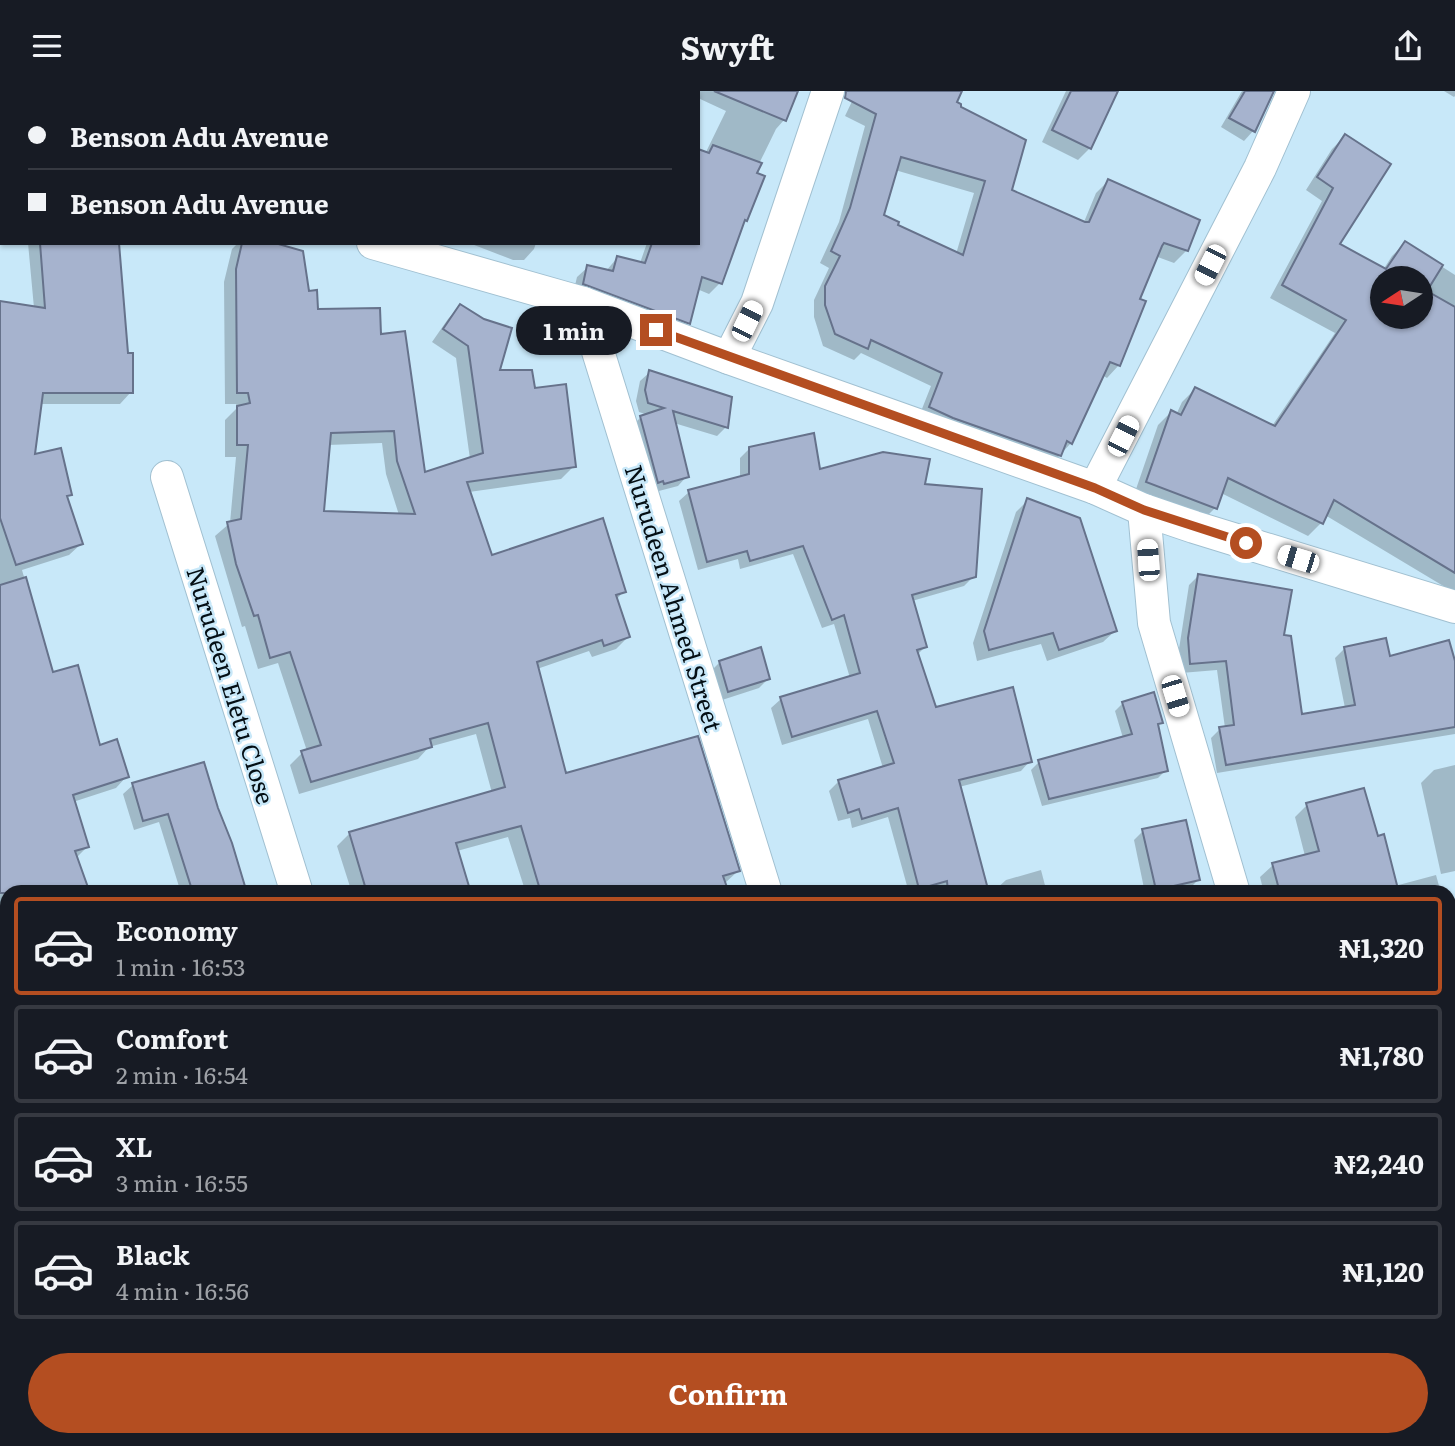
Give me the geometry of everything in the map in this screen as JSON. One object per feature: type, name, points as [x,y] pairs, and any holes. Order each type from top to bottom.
[{"type":"street","points":[[729,358],[757,303],[828,91]]},
{"type":"street","points":[[1095,488],[1254,180],[1294,91]]},
{"type":"street","points":[[380,245],[583,303],[729,358],[1095,488],[1144,510],[1455,607]]},
{"type":"street","name":"Nurudeen Ahmed Street","points":[[583,303],[764,885]]},
{"type":"street","name":"Nurudeen Eletu Close","points":[[167,477],[295,885]]},
{"type":"street","points":[[1144,510],[1154,623],[1232,885]]},
{"type":"building","points":[[714,91],[798,91],[786,121]]},
{"type":"building","points":[[846,91],[962,91],[957,102],[961,107],[1026,140],[1012,190],[1089,222],[1108,179],[1200,220],[1188,251],[1164,243],[1162,246],[1140,299],[1146,301],[1120,366],[1110,362],[1072,444],[1067,441],[1061,456],[929,407],[942,373],[871,340],[868,349],[835,334],[825,305],[825,286],[840,256],[831,251],[850,208],[876,114],[845,98]],"holes":[[[901,157],[985,181],[963,255],[898,225],[899,222],[884,215]]]},
{"type":"building","points":[[1071,91],[1118,91],[1091,149],[1052,130]]},
{"type":"building","points":[[1245,91],[1274,91],[1255,132],[1229,118]]},
{"type":"building","points":[[1345,134],[1391,164],[1340,244],[1380,266],[1370,266],[1370,329],[1433,329],[1433,294],[1455,307],[1455,573],[1334,500],[1323,524],[1228,478],[1217,509],[1146,482],[1171,410],[1181,415],[1195,387],[1275,426],[1346,320],[1282,285],[1333,188],[1317,177]]},
{"type":"building","points":[[713,145],[762,163],[757,173],[765,176],[747,221],[745,220],[722,284],[702,277],[690,324],[583,284],[587,265],[613,271],[617,256],[645,263],[651,245],[700,245],[700,150],[709,153]]},
{"type":"building","points":[[1405,241],[1443,265],[1433,281],[1433,266],[1388,266]]},
{"type":"building","points":[[40,245],[119,245],[128,353],[133,353],[133,393],[43,393],[35,454],[61,448],[72,495],[67,496],[83,544],[16,565],[0,518],[0,301],[45,308]]},
{"type":"building","points":[[242,245],[282,245],[303,251],[309,291],[317,290],[318,309],[380,308],[381,334],[405,331],[425,472],[483,453],[468,346],[443,329],[460,304],[484,319],[512,328],[500,370],[532,370],[535,388],[566,384],[576,467],[467,482],[492,555],[603,518],[626,592],[616,595],[630,637],[604,646],[602,640],[537,662],[566,773],[698,736],[740,871],[723,876],[726,885],[539,885],[521,826],[456,843],[469,885],[365,885],[349,832],[505,787],[488,723],[430,739],[432,747],[311,782],[301,751],[321,745],[290,652],[270,658],[258,615],[254,616],[236,564],[227,522],[241,519],[248,445],[237,445],[237,406],[250,403],[248,393],[237,393],[236,269]],"holes":[[[394,431],[397,461],[415,514],[324,511],[331,433]]]},
{"type":"building","points":[[649,370],[732,397],[728,428],[673,411],[689,477],[664,484],[663,481],[658,483],[640,416],[664,408],[648,403],[645,390]]},
{"type":"building","points":[[814,433],[820,469],[883,452],[930,459],[925,484],[982,489],[976,577],[912,595],[927,647],[917,650],[936,707],[1013,687],[1032,762],[959,780],[987,885],[947,885],[947,881],[918,885],[898,808],[862,819],[859,809],[848,813],[838,780],[894,763],[877,711],[792,737],[780,697],[860,673],[844,615],[832,620],[803,546],[750,561],[747,551],[707,562],[688,490],[749,474],[749,447]]},
{"type":"building","points":[[1027,498],[1080,518],[1117,631],[1059,650],[1053,633],[989,650],[984,631]]},
{"type":"building","points":[[1198,574],[1292,590],[1284,635],[1291,636],[1302,714],[1355,705],[1344,647],[1386,638],[1390,656],[1449,640],[1455,661],[1455,727],[1226,765],[1219,727],[1234,725],[1226,661],[1190,664],[1188,638]]},
{"type":"building","points":[[26,577],[53,672],[78,665],[100,745],[117,739],[129,777],[73,795],[89,847],[75,851],[87,885],[0,885],[0,585]]},
{"type":"building","points":[[761,647],[770,679],[728,692],[719,661]]},
{"type":"building","points":[[1154,692],[1163,723],[1158,724],[1168,771],[1049,799],[1038,760],[1132,734],[1122,702]]},
{"type":"building","points":[[204,762],[245,885],[190,885],[168,814],[143,821],[132,783]]},
{"type":"building","points":[[1364,788],[1378,836],[1384,834],[1397,885],[1278,885],[1272,863],[1319,851],[1306,803]]},
{"type":"building","points":[[1186,820],[1200,880],[1178,885],[1155,885],[1142,829]]},
{"type":"route","points":[[656,330],[1095,488],[1144,510],[1246,543]]}]
